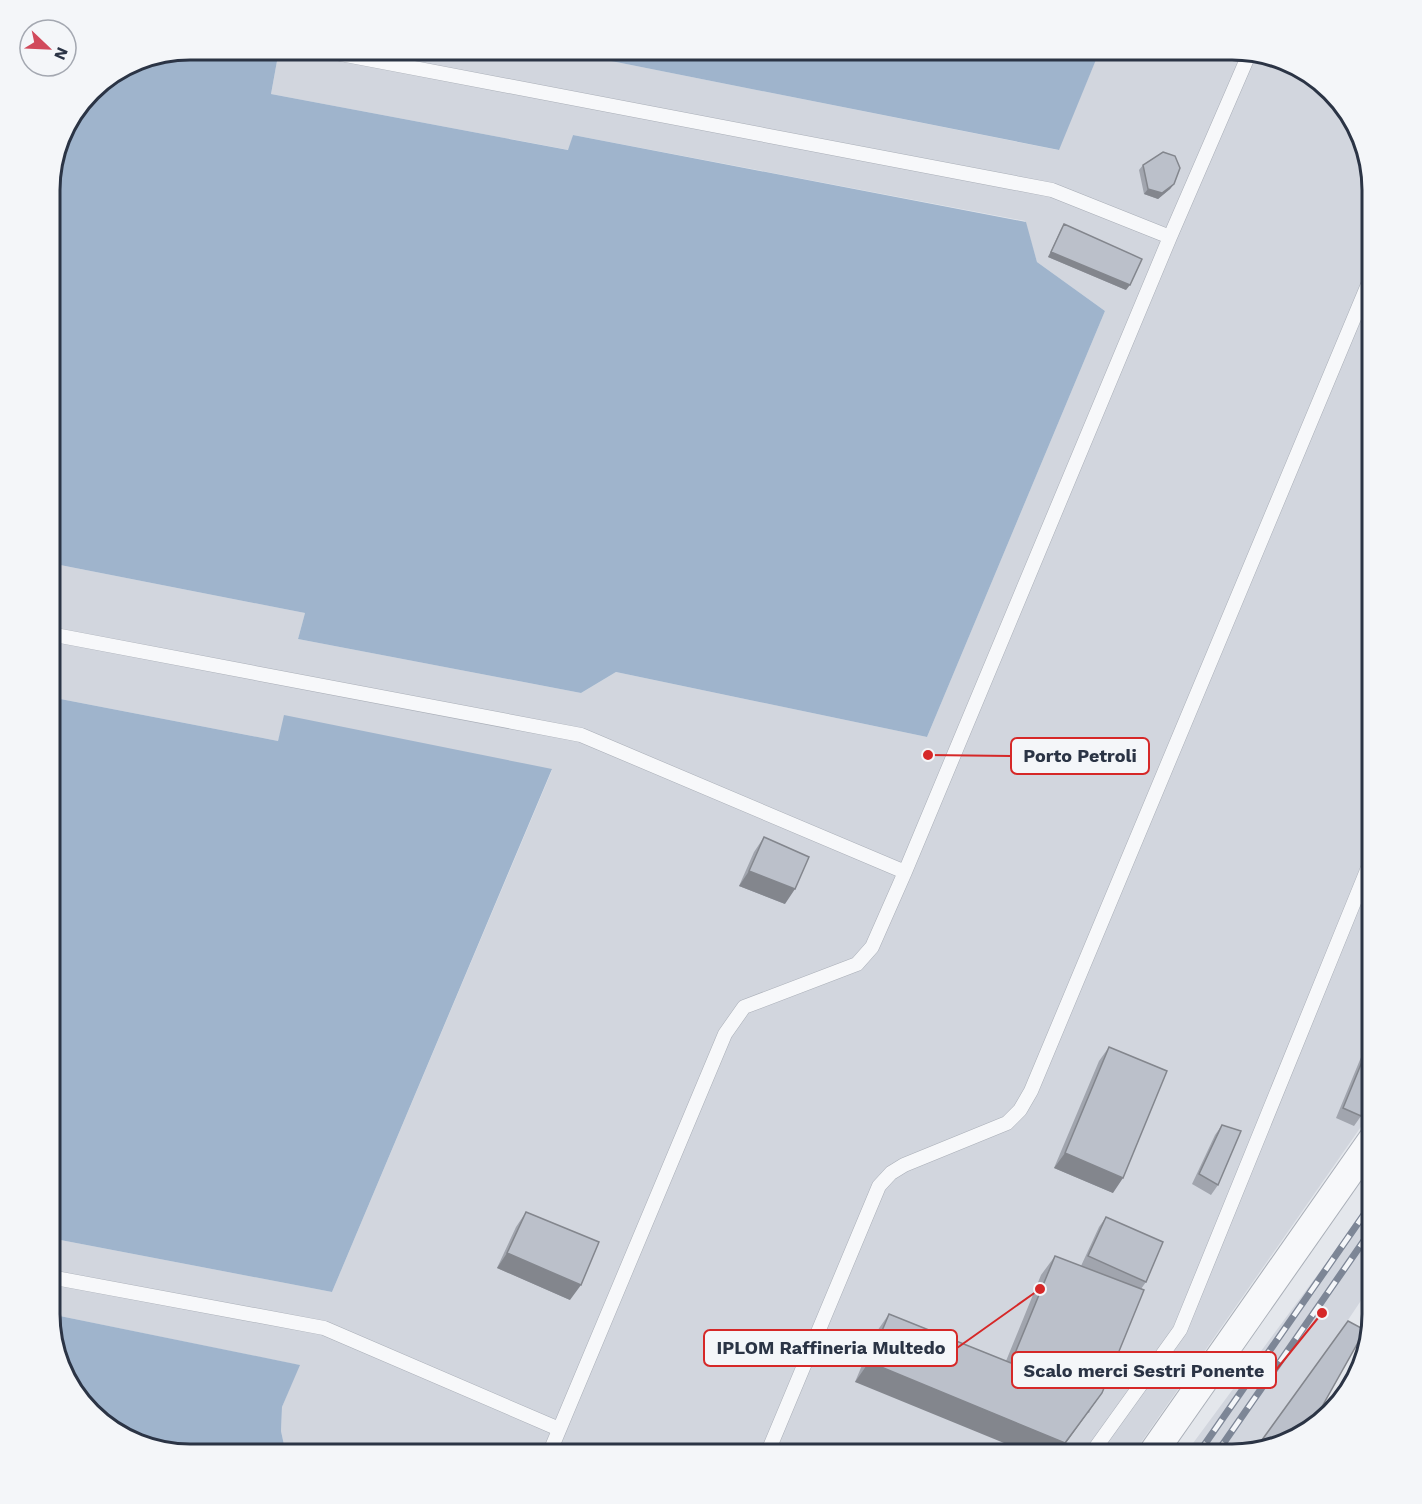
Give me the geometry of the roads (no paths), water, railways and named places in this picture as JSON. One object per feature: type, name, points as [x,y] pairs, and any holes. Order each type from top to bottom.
[{"type":"street","points":[[1160,1444],[1362,1154]]},
{"type":"lane","points":[[372,60],[1052,190],[1170,237]]},
{"type":"lane","points":[[553,1444],[725,1035],[744,1007],[857,964],[872,947],[1246,61]]},
{"type":"lane","points":[[772,1444],[879,1186],[891,1173],[904,1165],[1007,1123],[1020,1110],[1031,1091],[1362,298]]},
{"type":"lane","points":[[60,636],[581,735],[905,872]]},
{"type":"lane","points":[[1099,1444],[1180,1330],[1362,883]]},
{"type":"lane","points":[[60,1279],[324,1328],[559,1429]]},
{"type":"water","points":[[277,60],[271,94],[568,150],[573,135],[1026,222],[1037,262],[1105,311],[927,737],[616,672],[581,693],[298,639],[305,613],[60,565],[60,182],[64,157],[77,125],[98,98],[118,82],[140,70],[173,61]]},
{"type":"water","points":[[606,60],[1096,60],[1059,150]]},
{"type":"water","points":[[60,699],[278,741],[284,715],[552,769],[332,1292],[60,1240]]},
{"type":"water","points":[[60,1316],[300,1365],[282,1407],[281,1431],[284,1444],[190,1444],[157,1440],[125,1427],[92,1400],[77,1379],[67,1356]]},
{"type":"railway","points":[[1205,1444],[1362,1217]]},
{"type":"railway","points":[[1223,1444],[1362,1243]]},
{"type":"place","name":"Porto Petroli","points":[[928,755]]},
{"type":"place","name":"IPLOM Raffineria Multedo","points":[[1040,1289]]},
{"type":"place","name":"Scalo merci Sestri Ponente","points":[[1322,1313]]}]
